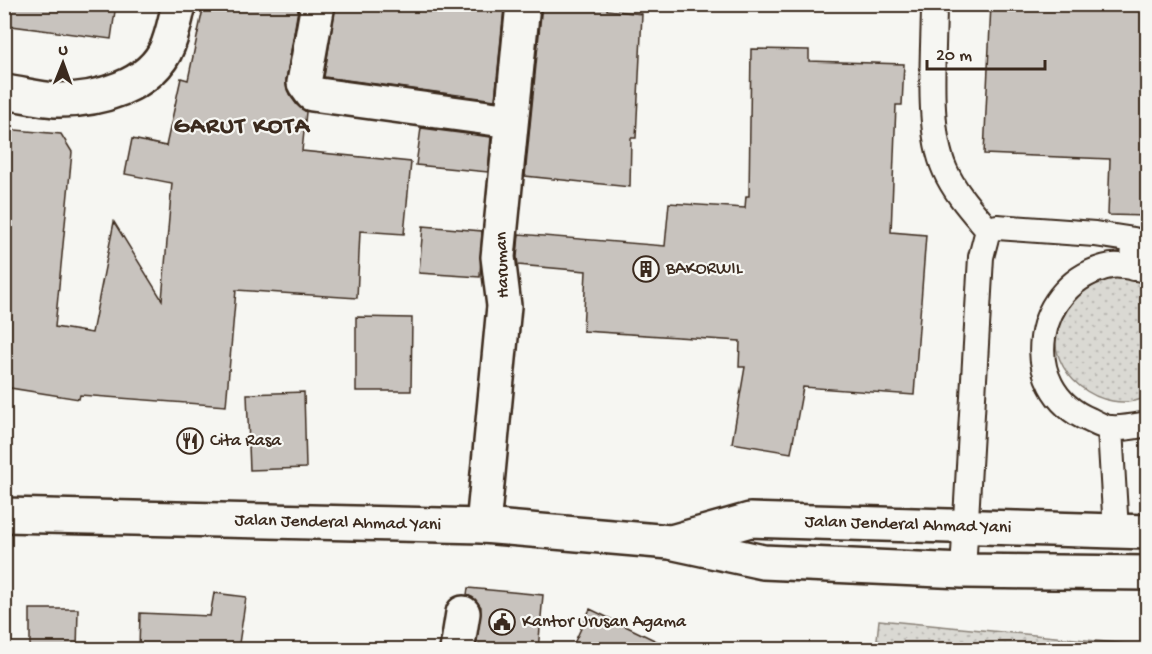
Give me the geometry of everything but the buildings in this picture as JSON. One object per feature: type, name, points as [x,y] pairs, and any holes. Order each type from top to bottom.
[{"type":"main road","points":[[4,92],[54,100],[100,97],[138,80],[154,66],[168,46],[179,4]]},
{"type":"main road","points":[[318,4],[304,82],[312,94],[511,121]]},
{"type":"main road","name":"Haruman","points":[[483,526],[504,306],[498,256],[523,4]]},
{"type":"main road","name":"Jalan Jenderal Ahmad Yani","points":[[4,514],[483,526],[670,542],[763,562],[963,571],[1148,573]]},
{"type":"main road","name":"Jalan Jenderal Ahmad Yani","points":[[670,542],[750,520],[1132,531]]},
{"type":"main road","points":[[457,650],[463,613]]},
{"type":"lane","points":[[934,4],[934,129],[944,170],[962,198],[988,230]]},
{"type":"lane","points":[[988,230],[997,227],[1095,234],[1134,240],[1140,269],[1112,266],[1076,280],[1050,309],[1041,346],[1049,384],[1074,414],[1110,429],[1148,424]]},
{"type":"lane","points":[[963,571],[981,257],[988,230]]},
{"type":"lane","points":[[1110,429],[1132,531]]},
{"type":"shaded area","points":[[1097,275],[1147,276],[1147,397],[1130,402],[1112,401],[1096,396],[1081,387],[1068,374],[1060,359],[1056,342],[1059,316],[1073,297]]},
{"type":"shaded area","points":[[879,620],[1147,646],[1147,649],[876,649]]},
{"type":"place","name":"BAKORWIL","points":[[646,269]]},
{"type":"place","name":"Cita Rasa","points":[[190,441]]},
{"type":"place","name":"Kantor Urusan Agama","points":[[502,622]]},
{"type":"district","name":"GARUT KOTA","points":[[242,127]]}]
